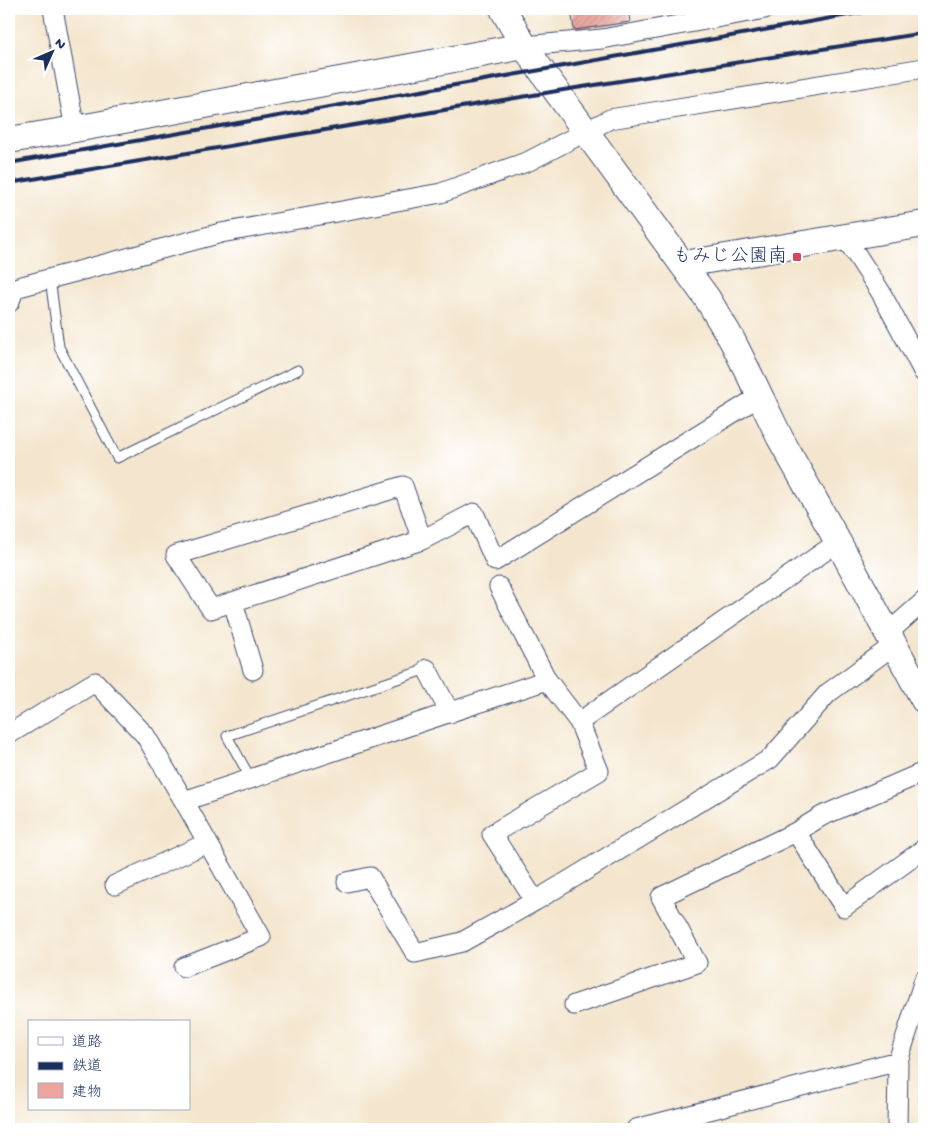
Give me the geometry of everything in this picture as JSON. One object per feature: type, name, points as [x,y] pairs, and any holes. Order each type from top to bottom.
[{"type":"street","points":[[53,9],[75,129]]},
{"type":"street","points":[[503,9],[524,46],[707,298],[732,340],[780,438],[924,700]]},
{"type":"street","points":[[9,140],[524,46],[602,39],[765,9]]},
{"type":"street","points":[[9,302],[15,288],[221,233],[441,193],[529,161],[610,119],[924,68]]},
{"type":"street","points":[[684,264],[924,224]]},
{"type":"street","points":[[845,237],[880,291],[924,373]]},
{"type":"street","points":[[422,540],[403,486],[176,554],[210,609],[422,540],[474,514],[495,561],[760,396]]},
{"type":"street","points":[[579,722],[838,542]]},
{"type":"street","points":[[499,587],[547,680],[579,722],[599,770],[492,834],[535,901]]},
{"type":"street","points":[[347,882],[370,877],[415,953],[462,942],[535,901],[770,759],[828,693],[891,639],[924,601]]},
{"type":"street","points":[[233,602],[253,670]]},
{"type":"street","points":[[427,669],[450,713]]},
{"type":"street","points":[[184,801],[547,680]]},
{"type":"street","points":[[9,734],[96,682],[144,735],[184,801],[261,937],[184,966]]},
{"type":"street","points":[[574,1005],[697,963],[661,897],[796,832],[822,816],[924,772]]},
{"type":"street","points":[[796,832],[844,907],[924,849]]},
{"type":"street","points":[[115,885],[208,843]]},
{"type":"street","points":[[897,1129],[898,1061],[924,980]]},
{"type":"street","points":[[636,1129],[898,1061]]},
{"type":"lane","points":[[50,278],[58,347],[117,458],[298,370]]},
{"type":"lane","points":[[251,779],[227,736],[427,669]]},
{"type":"building","points":[[571,9],[628,9],[630,22],[574,30]]},
{"type":"railway","points":[[9,163],[881,9]]},
{"type":"railway","points":[[9,183],[557,91],[924,33]]},
{"type":"place","name":"もみじ公園南","points":[[797,257]]}]
